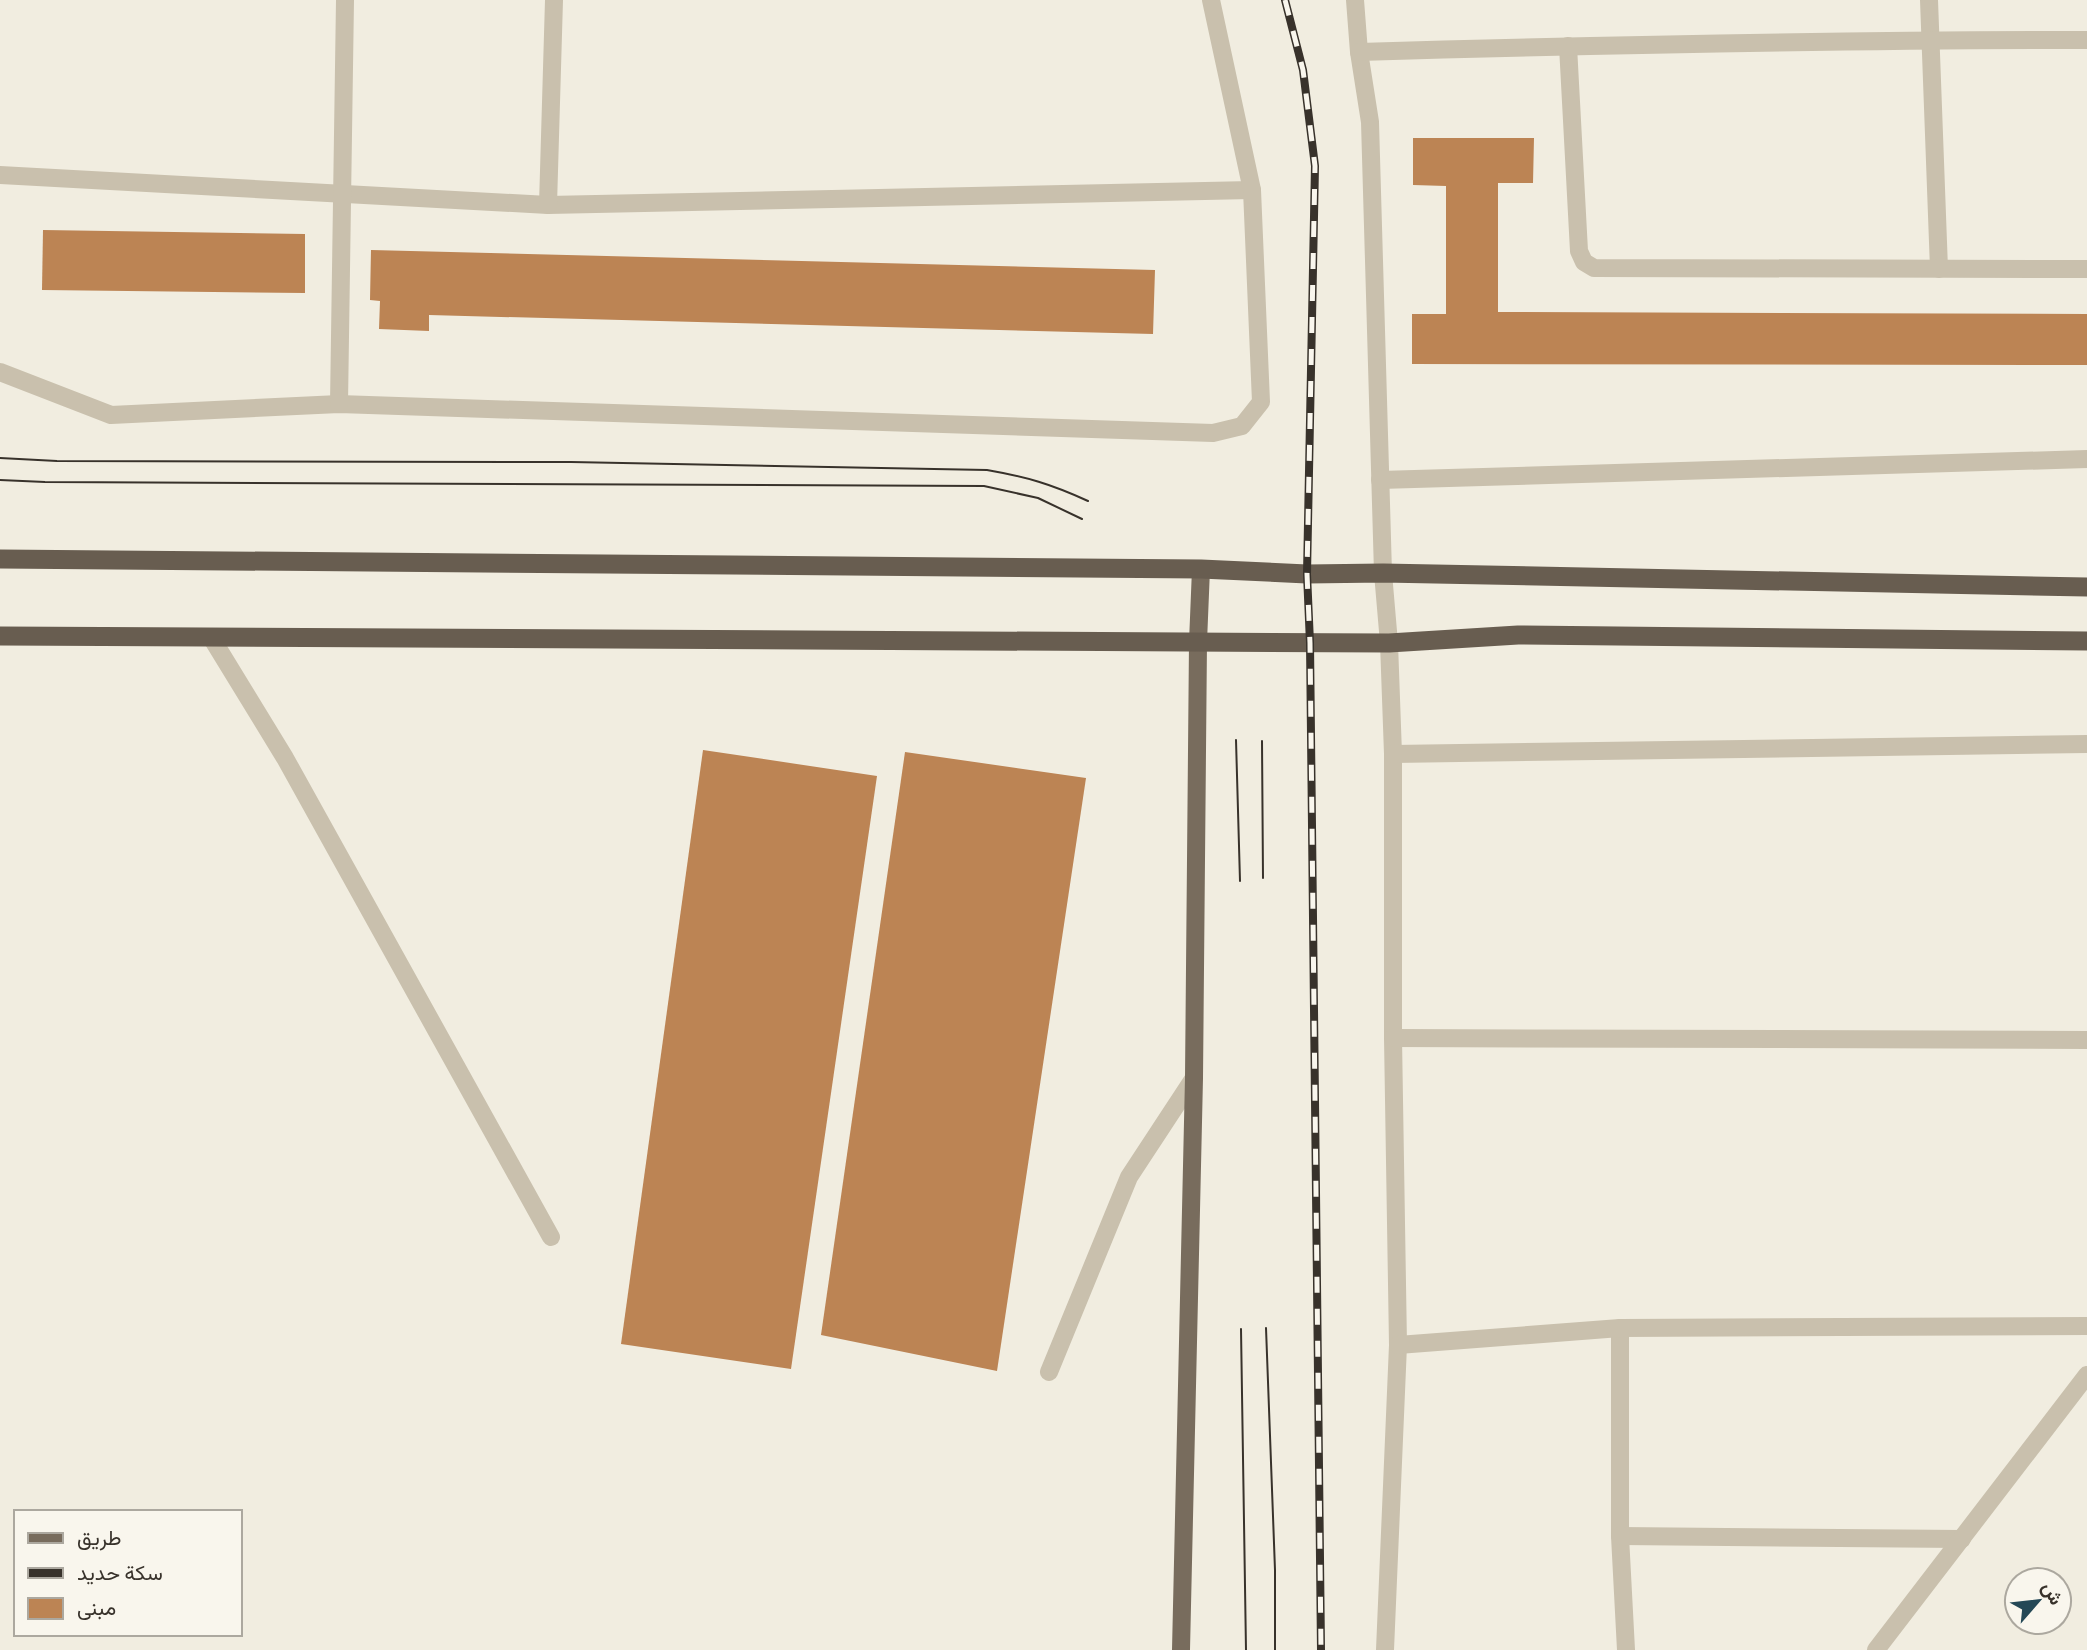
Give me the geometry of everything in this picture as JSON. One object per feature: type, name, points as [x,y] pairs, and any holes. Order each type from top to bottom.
[{"type":"highway","points":[[0,559],[1201,569],[1307,574],[1383,573],[2087,587]]},
{"type":"highway","points":[[0,636],[1389,643],[1518,635],[2087,641]]},
{"type":"main road","points":[[1181,1650],[1194,1078],[1201,569]]},
{"type":"street","points":[[339,404],[345,0]]},
{"type":"street","points":[[548,205],[554,0]]},
{"type":"street","points":[[0,372],[111,415],[339,404],[1213,433],[1242,426],[1261,402],[1252,190],[1211,0]]},
{"type":"street","points":[[1355,0],[1359,52],[1370,122],[1383,573],[1389,643],[1393,754],[1393,1038],[1398,1345],[1385,1650]]},
{"type":"street","points":[[1930,0],[1939,268]]},
{"type":"street","points":[[1359,52],[1930,40],[2087,40]]},
{"type":"street","points":[[1568,46],[1579,251],[1584,262],[1594,268],[2087,269]]},
{"type":"street","points":[[0,175],[548,205],[1252,190]]},
{"type":"street","points":[[1380,480],[2087,459]]},
{"type":"street","points":[[211,637],[285,758],[551,1237]]},
{"type":"street","points":[[1393,754],[2087,744]]},
{"type":"street","points":[[1393,1038],[2087,1040]]},
{"type":"street","points":[[1049,1372],[1129,1177],[1194,1078]]},
{"type":"street","points":[[1398,1345],[1620,1328],[2087,1325]]},
{"type":"street","points":[[1620,1328],[1620,1536],[1626,1650]]},
{"type":"street","points":[[1876,1650],[2087,1375]]},
{"type":"street","points":[[1620,1536],[1962,1539]]},
{"type":"building","points":[[1413,138],[1534,138],[1533,183],[1498,183],[1498,312],[2087,314],[2087,365],[1412,364],[1412,314],[1446,314],[1446,186],[1413,185]]},
{"type":"building","points":[[43,230],[305,234],[305,293],[42,290]]},
{"type":"building","points":[[371,250],[1155,270],[1153,334],[429,315],[429,331],[379,329],[380,301],[370,300]]},
{"type":"building","points":[[703,750],[877,776],[791,1369],[621,1344]]},
{"type":"building","points":[[905,752],[1086,778],[997,1371],[821,1335]]},
{"type":"tram line","points":[[0,458],[57,461],[571,462],[987,470],[1039,482],[1088,501]]},
{"type":"tram line","points":[[0,480],[984,486],[1038,498],[1082,519]]},
{"type":"tram line","points":[[1236,740],[1240,881]]},
{"type":"tram line","points":[[1262,741],[1263,878]]},
{"type":"tram line","points":[[1266,1328],[1275,1570],[1275,1650]]},
{"type":"tram line","points":[[1241,1329],[1246,1650]]},
{"type":"railway","points":[[1285,0],[1303,70],[1315,166],[1307,574],[1310,643],[1321,1650]]}]
